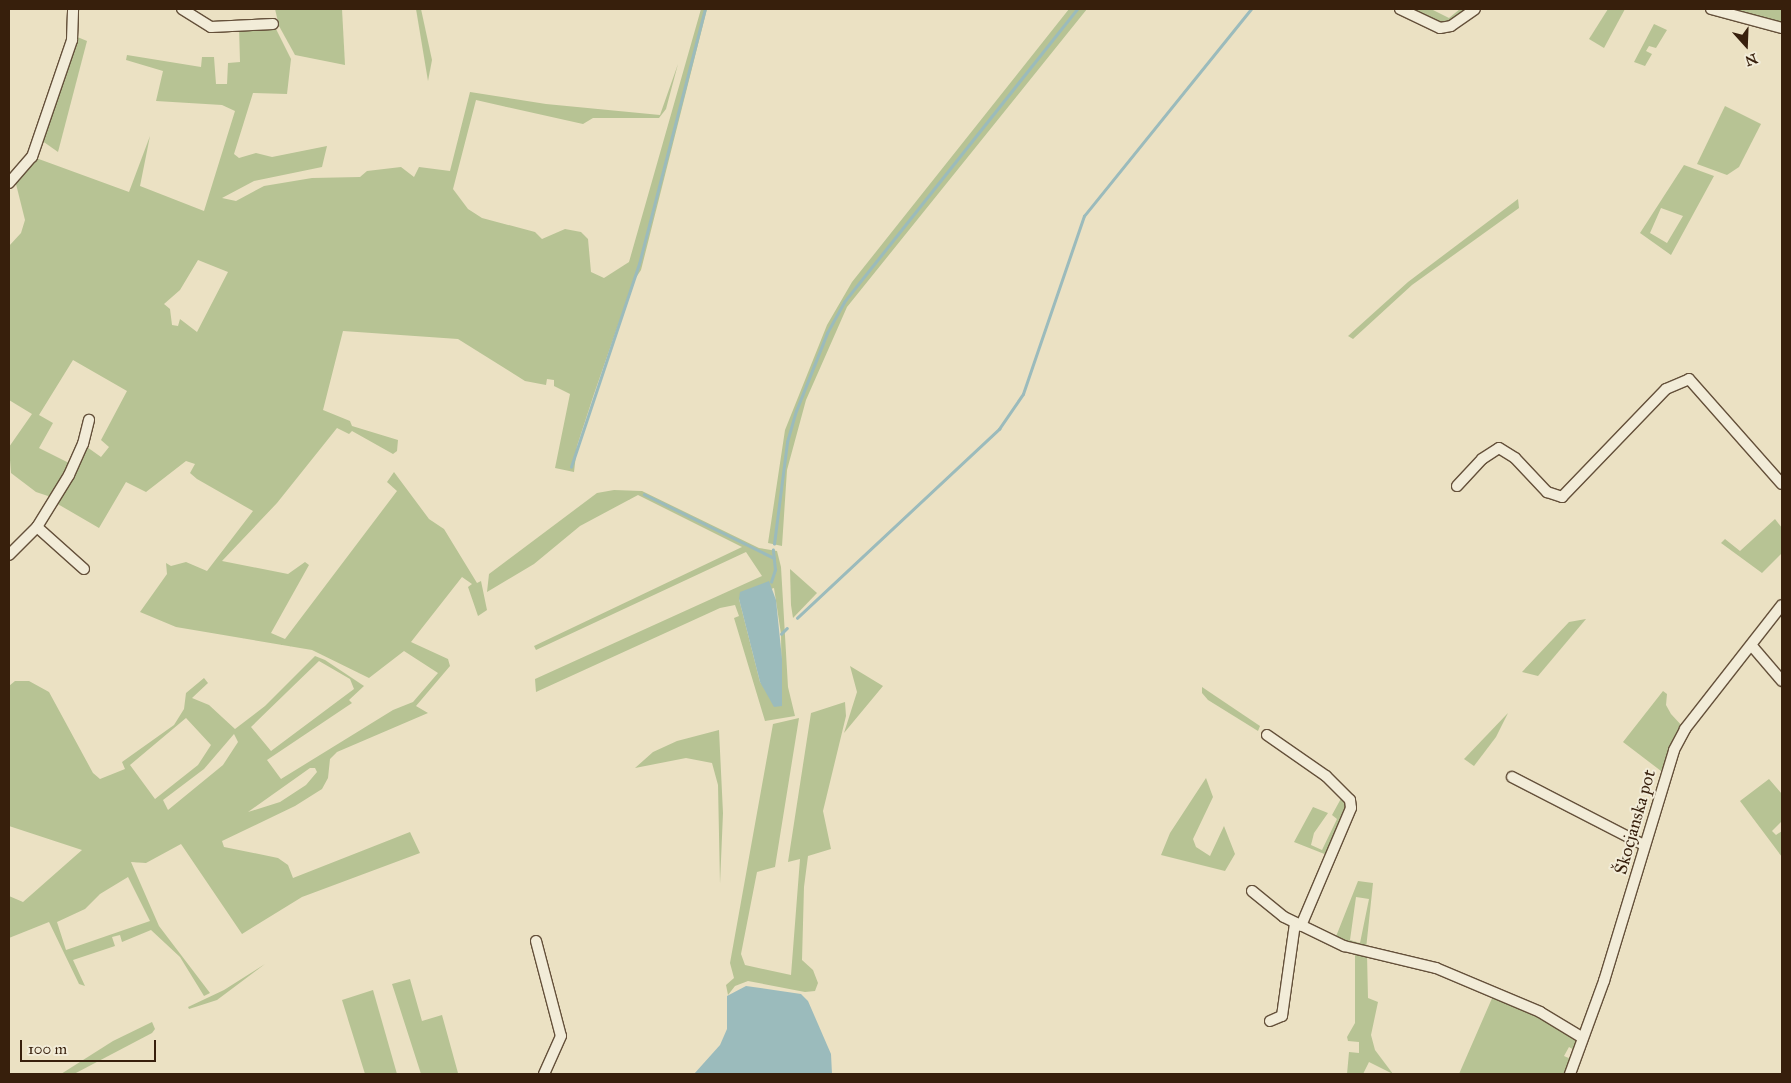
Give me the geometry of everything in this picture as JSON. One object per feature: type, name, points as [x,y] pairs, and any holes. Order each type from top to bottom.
[{"type":"street","points":[[9,183],[32,157],[72,40],[73,9]]},
{"type":"street","points":[[182,9],[211,27],[273,24]]},
{"type":"street","points":[[1400,9],[1440,28],[1451,26],[1475,9]]},
{"type":"street","points":[[1711,9],[1782,28]]},
{"type":"street","points":[[1457,486],[1482,459],[1499,448],[1512,455],[1547,492],[1562,497],[1666,389],[1689,378],[1782,484]]},
{"type":"street","points":[[9,555],[37,527],[69,475],[83,444],[89,420]]},
{"type":"street","points":[[37,527],[84,568]]},
{"type":"street","name":"Škocjanska pot","points":[[1570,1074],[1604,982],[1665,773],[1685,729],[1752,646],[1782,605]]},
{"type":"street","points":[[1752,646],[1782,681]]},
{"type":"street","points":[[1267,734],[1326,776],[1350,800],[1351,808],[1298,924],[1282,1016],[1270,1021]]},
{"type":"street","points":[[1512,777],[1644,845]]},
{"type":"street","points":[[1252,891],[1298,924],[1344,946],[1436,968],[1540,1012],[1583,1038]]},
{"type":"street","points":[[536,942],[561,1036],[544,1074]]},
{"type":"green space","points":[[275,9],[342,9],[345,65],[295,55],[279,26]]},
{"type":"green space","points":[[416,9],[421,9],[432,60],[428,81]]},
{"type":"green space","points":[[701,9],[707,9],[641,270],[633,282],[594,394],[577,446],[574,472],[555,468],[570,394],[554,386],[554,380],[547,379],[546,385],[525,381],[458,339],[343,331],[323,410],[350,421],[352,426],[398,440],[397,451],[393,454],[352,431],[349,434],[337,428],[277,503],[222,561],[288,574],[305,562],[309,565],[271,633],[285,639],[397,491],[387,482],[394,472],[429,519],[444,529],[477,583],[481,581],[487,610],[478,616],[468,587],[472,584],[462,577],[411,642],[448,659],[450,666],[416,706],[428,713],[337,752],[330,759],[328,778],[322,789],[295,806],[222,841],[224,847],[278,858],[288,865],[293,878],[410,832],[420,853],[302,897],[242,934],[181,844],[146,863],[131,862],[159,926],[210,993],[204,996],[180,957],[151,930],[122,942],[120,935],[112,937],[115,946],[73,960],[85,986],[79,984],[49,922],[9,938],[9,896],[23,902],[82,850],[9,826],[9,686],[15,681],[29,681],[49,692],[93,773],[100,779],[125,769],[122,762],[174,725],[184,709],[186,693],[204,678],[208,683],[192,698],[209,705],[235,729],[265,706],[315,656],[325,660],[364,686],[349,700],[352,703],[267,760],[281,779],[393,710],[413,702],[438,673],[404,651],[369,678],[312,650],[176,627],[140,612],[167,574],[166,563],[171,566],[186,562],[207,571],[253,511],[197,479],[190,473],[195,464],[186,461],[146,492],[126,482],[99,528],[56,503],[87,447],[101,457],[109,447],[101,440],[127,391],[73,360],[39,415],[53,423],[39,448],[73,465],[54,498],[36,492],[11,473],[9,447],[32,414],[9,400],[9,246],[21,233],[25,220],[15,180],[36,158],[129,192],[150,136],[140,186],[204,211],[235,111],[222,105],[156,101],[163,71],[126,60],[127,55],[201,67],[202,57],[214,57],[216,84],[227,84],[228,63],[240,62],[239,27],[276,29],[291,59],[287,94],[253,93],[234,154],[239,158],[256,153],[272,157],[327,146],[322,167],[254,181],[222,198],[236,201],[264,186],[312,178],[360,177],[367,171],[401,167],[414,177],[419,167],[450,171],[470,92],[546,104],[660,115],[678,64],[666,109],[659,118],[593,118],[583,124],[476,100],[453,189],[468,209],[482,218],[535,232],[542,239],[565,229],[581,232],[588,239],[591,272],[604,278],[629,262]],"holes":[[[198,260],[228,272],[197,332],[180,319],[178,326],[172,325],[170,309],[164,304],[180,290]],[[319,661],[350,679],[354,689],[271,751],[251,727]],[[186,718],[211,745],[198,765],[155,799],[130,765]],[[234,734],[238,742],[223,765],[168,810],[163,800],[204,769]],[[310,768],[315,768],[317,772],[306,785],[280,802],[248,812]],[[128,877],[150,921],[66,950],[57,922],[85,909],[100,894]]]},
{"type":"green space","points":[[1069,9],[1087,9],[847,307],[806,400],[787,470],[782,546],[768,543],[785,430],[827,325],[852,282]]},
{"type":"green space","points":[[1406,9],[1431,9],[1449,18],[1460,9],[1469,9],[1452,22],[1442,24]]},
{"type":"green space","points":[[1608,9],[1625,9],[1604,48],[1589,39]]},
{"type":"green space","points":[[1718,9],[1782,9],[1782,25]]},
{"type":"green space","points":[[1654,24],[1667,30],[1656,48],[1649,46],[1646,51],[1652,54],[1645,66],[1634,62]]},
{"type":"green space","points":[[75,36],[87,41],[58,152],[41,140]]},
{"type":"green space","points":[[1725,106],[1761,124],[1739,167],[1727,175],[1697,164]]},
{"type":"green space","points":[[1684,165],[1714,176],[1671,255],[1640,233]],"holes":[[[1661,208],[1683,216],[1667,243],[1650,233]]]},
{"type":"green space","points":[[1518,199],[1519,208],[1412,285],[1353,339],[1348,336],[1408,282]]},
{"type":"green space","points":[[614,490],[642,491],[759,548],[777,551],[781,567],[788,687],[795,716],[765,721],[734,618],[739,616],[735,605],[720,608],[536,692],[535,679],[762,576],[746,552],[536,650],[534,646],[742,547],[638,495],[580,526],[534,564],[487,592],[489,574],[597,493]],"holes":[[[774,588],[781,634],[782,706],[760,682],[739,599]]]},
{"type":"green space","points":[[1775,519],[1782,528],[1782,553],[1762,573],[1721,543],[1725,539],[1740,551]]},
{"type":"green space","points":[[790,569],[817,593],[793,618],[791,605]]},
{"type":"green space","points":[[1586,619],[1538,676],[1522,672],[1569,622]]},
{"type":"green space","points":[[850,666],[883,686],[844,733],[857,692]]},
{"type":"green space","points":[[1202,687],[1260,726],[1258,731],[1208,700],[1202,693]]},
{"type":"green space","points":[[1663,691],[1667,694],[1666,705],[1671,714],[1683,727],[1661,771],[1623,742]]},
{"type":"green space","points":[[845,702],[846,716],[823,811],[831,849],[808,856],[804,887],[802,960],[813,970],[818,983],[815,991],[805,992],[748,981],[735,986],[728,995],[726,985],[734,978],[730,963],[773,724],[799,718],[775,867],[757,872],[741,954],[745,965],[791,975],[800,859],[788,862],[811,713]]},
{"type":"green space","points":[[1508,713],[1496,737],[1474,766],[1464,759]]},
{"type":"green space","points":[[719,730],[723,813],[720,884],[718,785],[712,763],[686,758],[635,768],[653,752],[677,741]]},
{"type":"green space","points":[[1206,778],[1213,797],[1193,839],[1196,847],[1210,856],[1224,826],[1235,854],[1225,871],[1161,855],[1170,833]]},
{"type":"green space","points":[[1769,779],[1782,794],[1782,821],[1772,831],[1776,835],[1782,831],[1782,857],[1740,801]]},
{"type":"green space","points":[[1344,793],[1349,807],[1327,855],[1294,842],[1313,807],[1328,813],[1314,833],[1311,845],[1322,850],[1337,819],[1332,815]]},
{"type":"green space","points":[[1358,881],[1373,883],[1366,949],[1335,939]],"holes":[[[1356,897],[1369,899],[1360,943],[1350,940]]]},
{"type":"green space","points":[[1355,952],[1367,954],[1368,998],[1378,1002],[1371,1035],[1375,1050],[1393,1074],[1369,1062],[1363,1074],[1347,1074],[1349,1052],[1359,1053],[1359,1042],[1348,1041],[1347,1037],[1355,1023]]},
{"type":"green space","points":[[265,964],[217,1000],[189,1009],[188,1007],[224,990]]},
{"type":"green space","points":[[410,979],[422,1021],[442,1015],[458,1073],[421,1074],[392,984]]},
{"type":"green space","points":[[373,990],[397,1074],[365,1074],[342,1000]]},
{"type":"green space","points":[[1493,996],[1561,1027],[1578,1041],[1576,1051],[1569,1047],[1564,1056],[1573,1060],[1567,1074],[1459,1074]]},
{"type":"green space","points":[[152,1022],[155,1029],[152,1033],[74,1074],[61,1074],[113,1041]]},
{"type":"water","points":[[769,581],[776,600],[782,659],[782,706],[774,707],[760,682],[739,599],[740,592]]},
{"type":"water","points":[[746,986],[801,994],[808,1001],[831,1054],[832,1074],[694,1074],[720,1045],[727,1029],[727,996]]},
{"type":"waterway","points":[[571,467],[639,264],[705,9]]},
{"type":"waterway","points":[[774,544],[787,442],[796,411],[827,333],[844,302],[1077,9]]},
{"type":"waterway","points":[[797,618],[999,429],[1023,394],[1084,216],[1251,9]]},
{"type":"waterway","points":[[644,494],[774,558]]},
{"type":"waterway","points":[[771,582],[775,570],[773,550]]},
{"type":"waterway","points":[[781,634],[787,628]]}]
